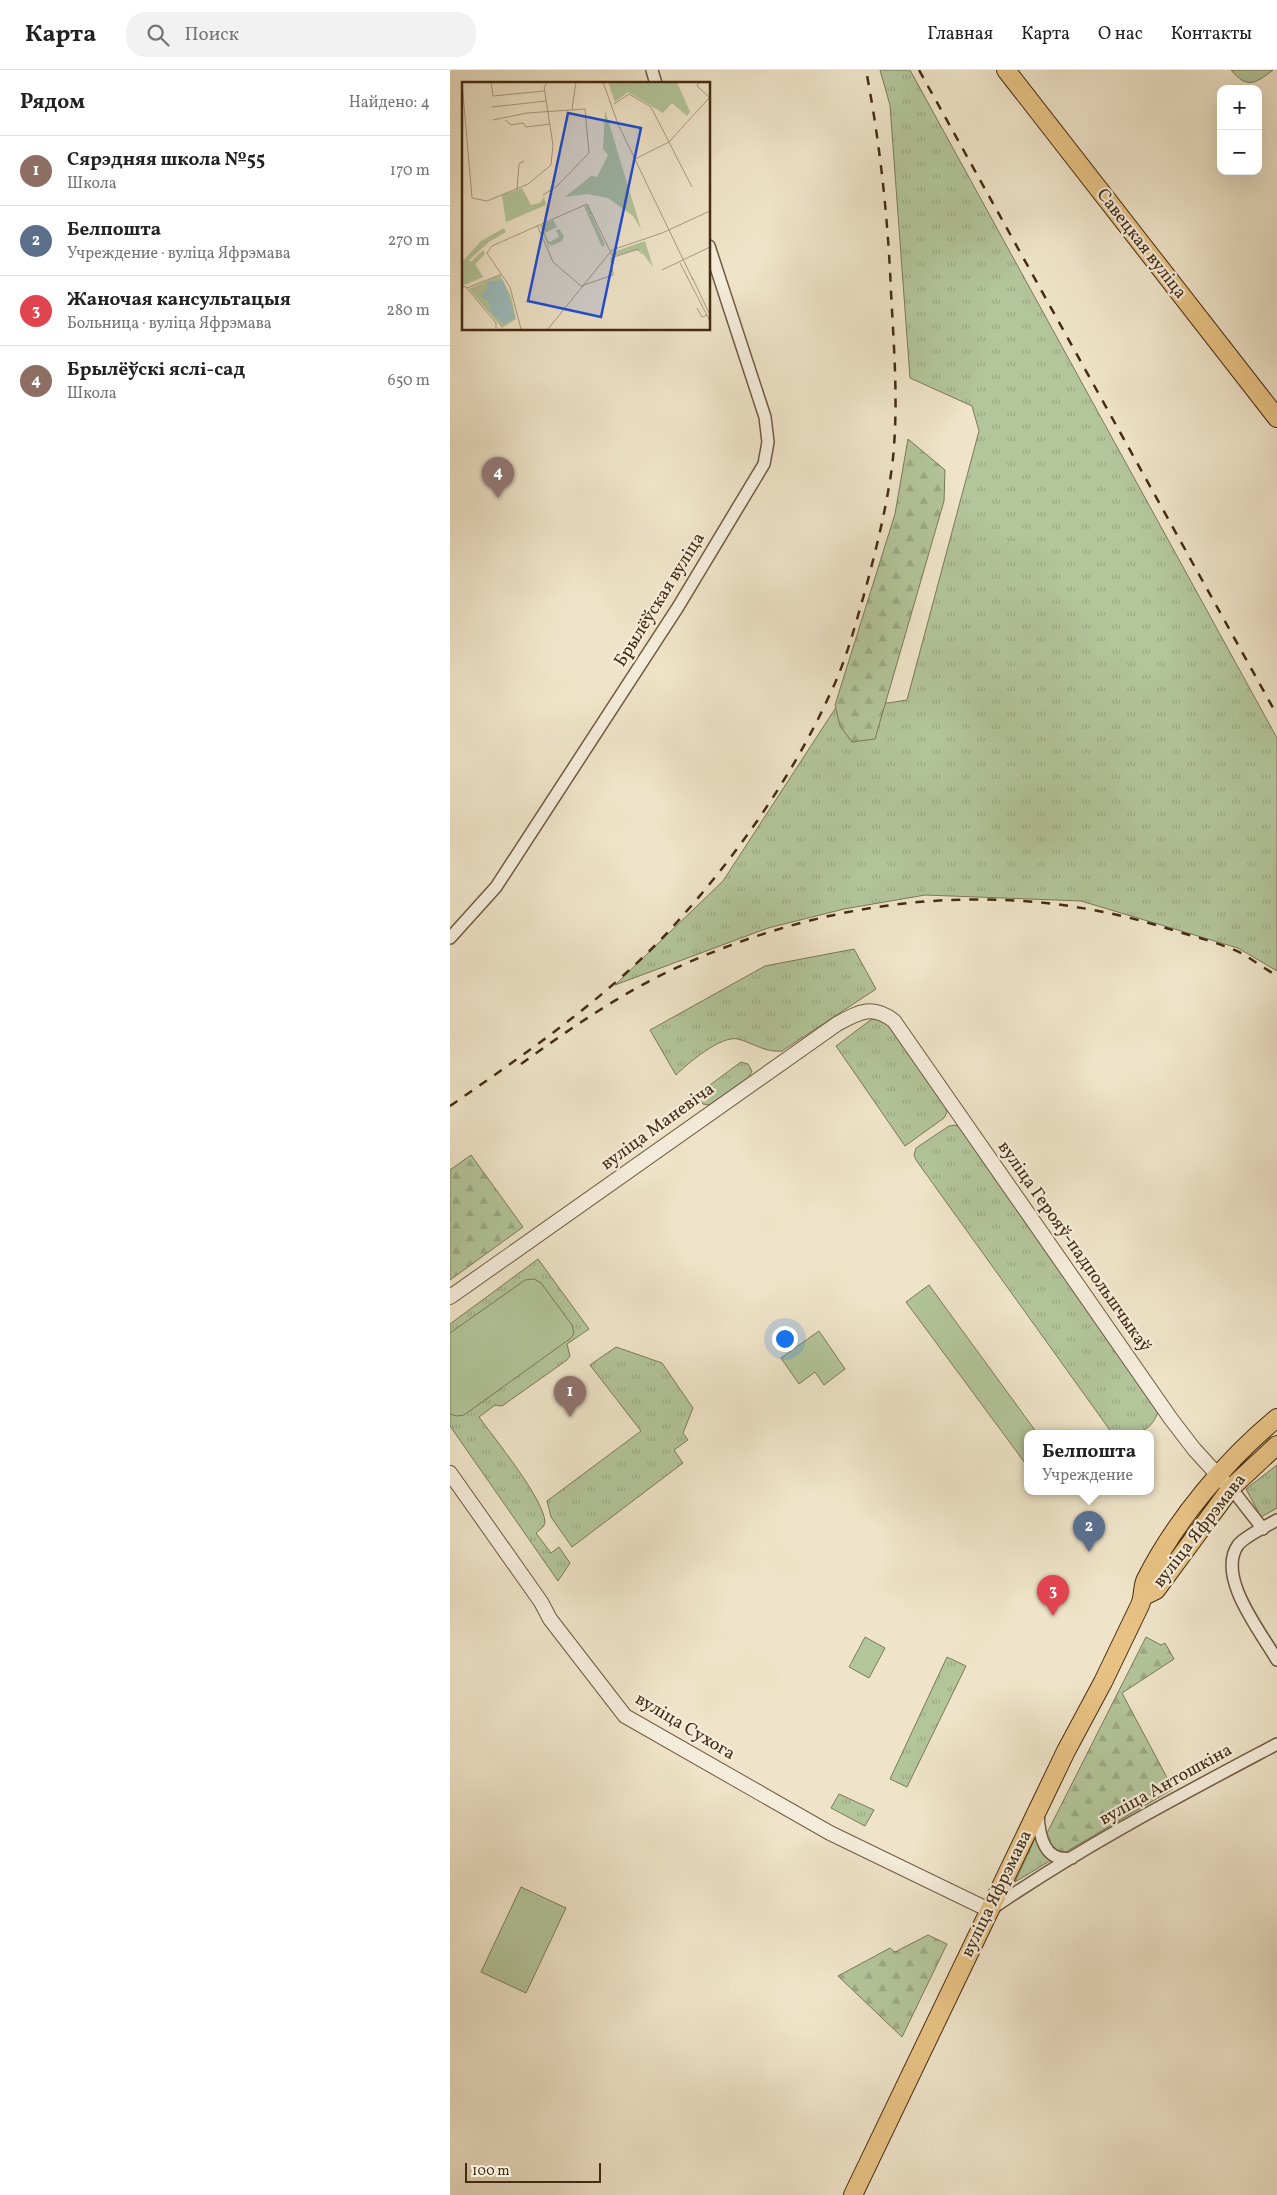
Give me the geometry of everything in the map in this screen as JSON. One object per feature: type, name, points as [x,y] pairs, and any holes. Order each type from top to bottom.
[{"type":"main road","name":"Савецкая вуліца","points":[[1006,70],[1277,417]]},
{"type":"main road","name":"вуліца Яфрэмава","points":[[1225,1482],[1238,1454],[1277,1418]]},
{"type":"main road","name":"вуліца Яфрэмава","points":[[853,2195],[1038,1809],[1103,1682],[1144,1596],[1145,1581],[1166,1546],[1200,1497],[1225,1482],[1277,1445]]},
{"type":"street","name":"Брылёўская вуліца","points":[[450,938],[496,887],[678,607],[764,464],[768,442],[765,417],[710,249]]},
{"type":"street","name":"вуліца Маневіча","points":[[450,1297],[837,1024],[864,1011],[884,1013],[894,1021]]},
{"type":"street","name":"вуліца Герояў-падпольшчыкаў","points":[[894,1021],[1171,1419],[1194,1449],[1225,1482]]},
{"type":"street","name":"вуліца Сухога","points":[[450,1473],[541,1602],[550,1618],[625,1716],[830,1833],[989,1910]]},
{"type":"street","points":[[1225,1482],[1263,1529]]},
{"type":"street","points":[[1277,1520],[1238,1545],[1232,1564],[1232,1576],[1239,1596],[1277,1660]]},
{"type":"street","name":"вуліца Антошкіна","points":[[989,1910],[1072,1858],[1197,1786],[1277,1744]]},
{"type":"street","points":[[1038,1809],[1040,1832],[1046,1848],[1058,1857],[1072,1858]]},
{"type":"green space","points":[[880,70],[910,70],[1277,738],[1277,971],[1238,948],[1081,901],[925,895],[844,909],[768,928],[615,985],[723,881],[844,695],[888,703],[907,700],[979,431],[972,406],[910,378],[890,105]]},
{"type":"green space","points":[[1231,70],[1273,70],[1261,79],[1247,82]]},
{"type":"green space","points":[[908,439],[945,470],[944,501],[875,739],[852,742],[840,726],[835,705],[895,514]]},
{"type":"green space","points":[[854,949],[876,989],[782,1051],[770,1051],[738,1039],[731,1039],[723,1041],[705,1051],[676,1075],[650,1030],[765,966]]},
{"type":"green space","points":[[872,1019],[880,1019],[886,1022],[945,1106],[947,1112],[944,1118],[905,1146],[836,1046]]},
{"type":"green space","points":[[741,1062],[748,1064],[752,1071],[749,1077],[709,1105],[703,1104],[699,1099],[699,1093]]},
{"type":"green space","points":[[949,1126],[961,1127],[1158,1412],[1154,1420],[1145,1429],[1110,1430],[916,1160],[914,1155],[916,1148]]},
{"type":"green space","points":[[471,1155],[523,1227],[450,1280],[450,1170]]},
{"type":"green space","points":[[538,1259],[589,1329],[567,1344],[570,1356],[567,1360],[502,1406],[495,1405],[479,1417],[528,1484],[536,1499],[545,1524],[536,1533],[551,1553],[559,1547],[570,1563],[558,1581],[450,1426],[450,1324]]},
{"type":"green space","points":[[534,1279],[541,1283],[572,1325],[574,1333],[571,1338],[464,1415],[456,1416],[450,1414],[450,1333],[525,1280]]},
{"type":"green space","points":[[929,1285],[1035,1430],[1024,1430],[1024,1462],[906,1302]]},
{"type":"green space","points":[[819,1331],[845,1369],[824,1385],[815,1372],[799,1384],[781,1358]]},
{"type":"green space","points":[[616,1347],[662,1363],[693,1408],[683,1433],[688,1440],[674,1450],[683,1463],[572,1547],[551,1517],[547,1501],[641,1431],[590,1365]]},
{"type":"green space","points":[[1277,1465],[1277,1508],[1261,1517],[1246,1489]]},
{"type":"green space","points":[[865,1637],[885,1648],[869,1678],[849,1667]]},
{"type":"green space","points":[[1146,1637],[1161,1645],[1165,1643],[1174,1659],[1122,1693],[1173,1789],[1064,1853],[1056,1852],[1044,1839]]},
{"type":"green space","points":[[947,1657],[966,1666],[907,1787],[890,1779]]},
{"type":"green space","points":[[839,1794],[874,1810],[865,1826],[831,1808]]},
{"type":"green space","points":[[1037,1834],[1053,1859],[1015,1882]]},
{"type":"green space","points":[[521,1887],[566,1908],[526,1993],[481,1972]]},
{"type":"green space","points":[[928,1935],[947,1944],[902,2037],[838,1976],[890,1948],[895,1952]]},
{"type":"railway","points":[[450,1106],[563,1025],[617,981],[667,933],[714,879],[758,820],[797,758],[841,669],[858,617],[887,499],[892,467],[896,401],[888,236],[883,181],[866,70]]},
{"type":"railway","points":[[919,70],[1277,715]]},
{"type":"railway","points":[[521,1064],[622,996],[687,963],[745,940],[803,922],[863,909],[923,902],[984,899],[1045,903],[1106,912],[1224,946],[1243,954],[1277,976]]},
{"type":"place","name":"Брылёўскі яслі-сад","points":[[498,498]]},
{"type":"place","name":"Сярэдняя школа №55","points":[[570,1417]]},
{"type":"place","name":"Белпошта","points":[[1089,1552]]},
{"type":"place","name":"Жаночая кансультацыя","points":[[1053,1616]]}]
